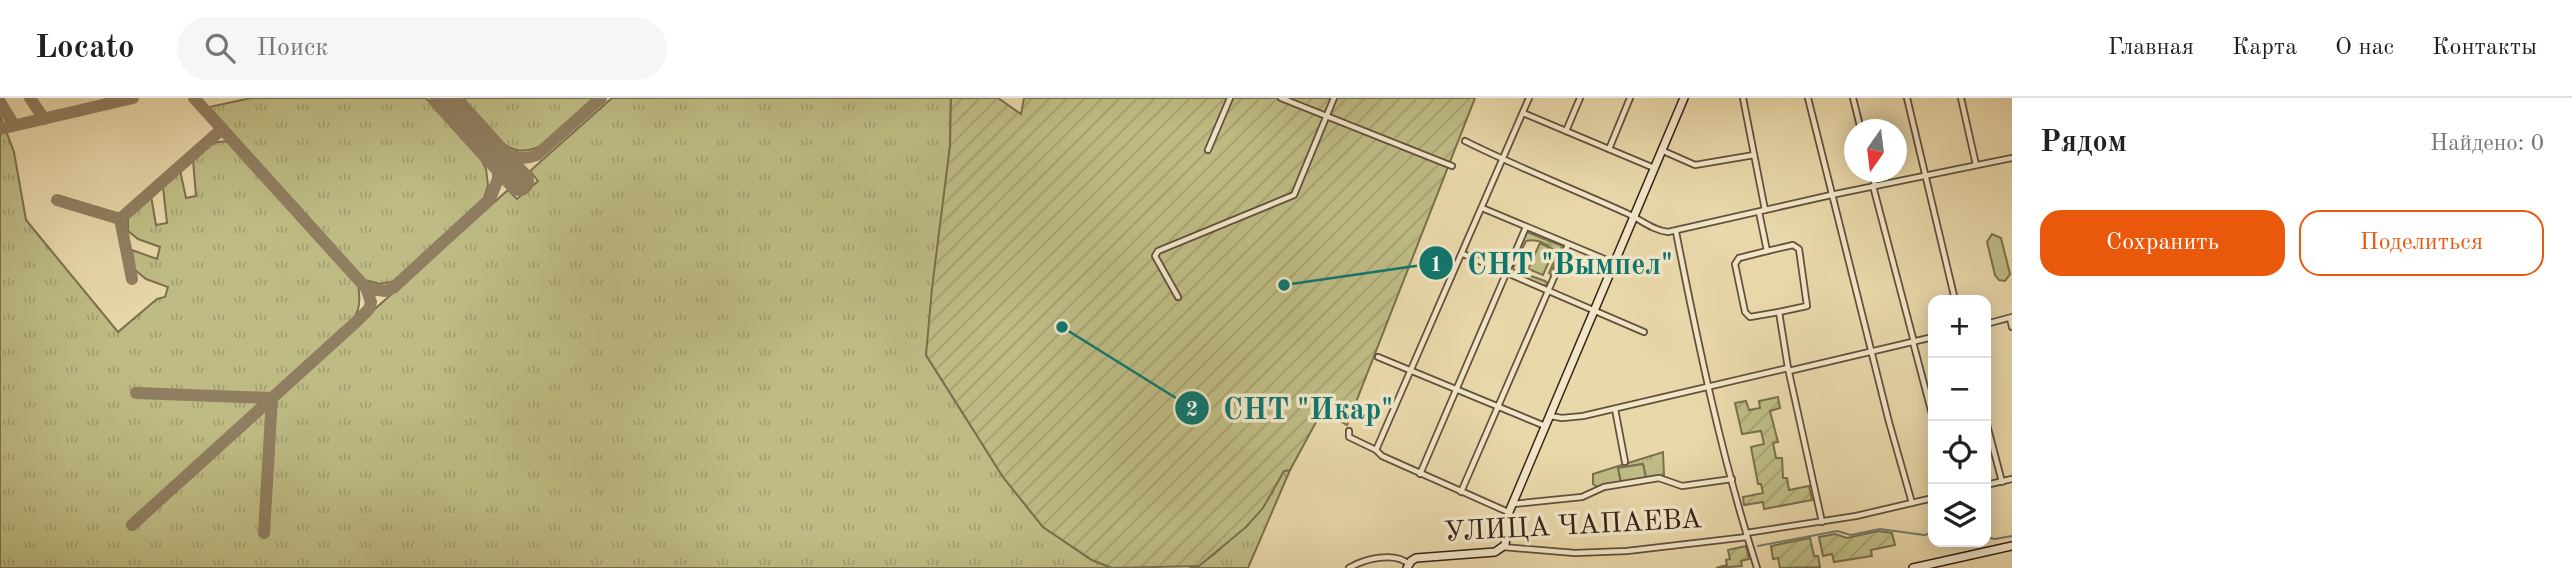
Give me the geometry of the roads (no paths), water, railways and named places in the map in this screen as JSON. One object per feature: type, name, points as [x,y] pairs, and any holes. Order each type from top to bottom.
[{"type":"street","points":[[1208,150],[1230,98]]},
{"type":"street","points":[[1281,98],[1452,166]]},
{"type":"street","points":[[1178,297],[1155,256],[1158,251],[1294,195],[1334,98]]},
{"type":"street","points":[[1376,450],[1530,98]]},
{"type":"street","points":[[1566,131],[1580,98]]},
{"type":"street","points":[[1609,149],[1630,98]]},
{"type":"street","points":[[1503,547],[1509,512],[1684,98]]},
{"type":"street","points":[[1743,98],[1767,251]]},
{"type":"street","points":[[1808,98],[1912,503]]},
{"type":"street","points":[[1853,98],[1858,119]]},
{"type":"street","points":[[1907,98],[1954,295]]},
{"type":"street","points":[[1961,98],[1976,166]]},
{"type":"street","points":[[1523,113],[1654,168]]},
{"type":"street","points":[[1465,141],[1634,216],[1658,231],[1676,232],[1831,195],[2012,158]]},
{"type":"street","points":[[1661,150],[1695,165],[1754,155]]},
{"type":"street","points":[[1873,182],[1928,398]]},
{"type":"street","points":[[1482,208],[1614,263]]},
{"type":"street","points":[[1420,474],[1526,227]]},
{"type":"street","points":[[1676,232],[1732,479],[1757,568]]},
{"type":"street","points":[[1461,492],[1567,245]]},
{"type":"street","points":[[1793,245],[1799,249],[1807,306],[1750,317],[1745,312],[1742,300],[1736,261],[1767,251],[1793,245]]},
{"type":"street","points":[[1463,254],[1644,332]]},
{"type":"street","points":[[1779,312],[1822,522]]},
{"type":"street","points":[[1991,323],[2011,318],[2012,327]]},
{"type":"street","points":[[1550,416],[1570,418],[1615,409],[1928,338]]},
{"type":"street","points":[[1378,357],[1546,426]]},
{"type":"street","points":[[1615,409],[1625,462]]},
{"type":"street","points":[[1349,431],[1349,437],[1354,441],[1376,450],[1382,456],[1509,512]]},
{"type":"street","points":[[1991,440],[2002,482]]},
{"type":"street","points":[[1513,504],[1582,497],[1604,487],[1658,478],[1682,486],[1732,479]]},
{"type":"street","points":[[1991,484],[2012,479]]},
{"type":"street","name":"УЛИЦА ЧАПАЕВА","points":[[1408,566],[1421,557],[1494,552],[1503,547],[1575,553],[1627,551],[1822,522],[1928,499]]},
{"type":"street","points":[[1913,568],[2012,546]]},
{"type":"street","points":[[1349,568],[1369,559],[1395,558],[1404,559],[1408,566]]},
{"type":"waterway","points":[[1758,546],[1837,531],[1851,535],[1880,529],[1928,534]]},
{"type":"waterway","points":[[1991,538],[2012,536]]},
{"type":"place","name":"СНТ \"Вымпел\"","points":[[1284,285]]},
{"type":"place","name":"СНТ \"Икар\"","points":[[1062,327]]}]
